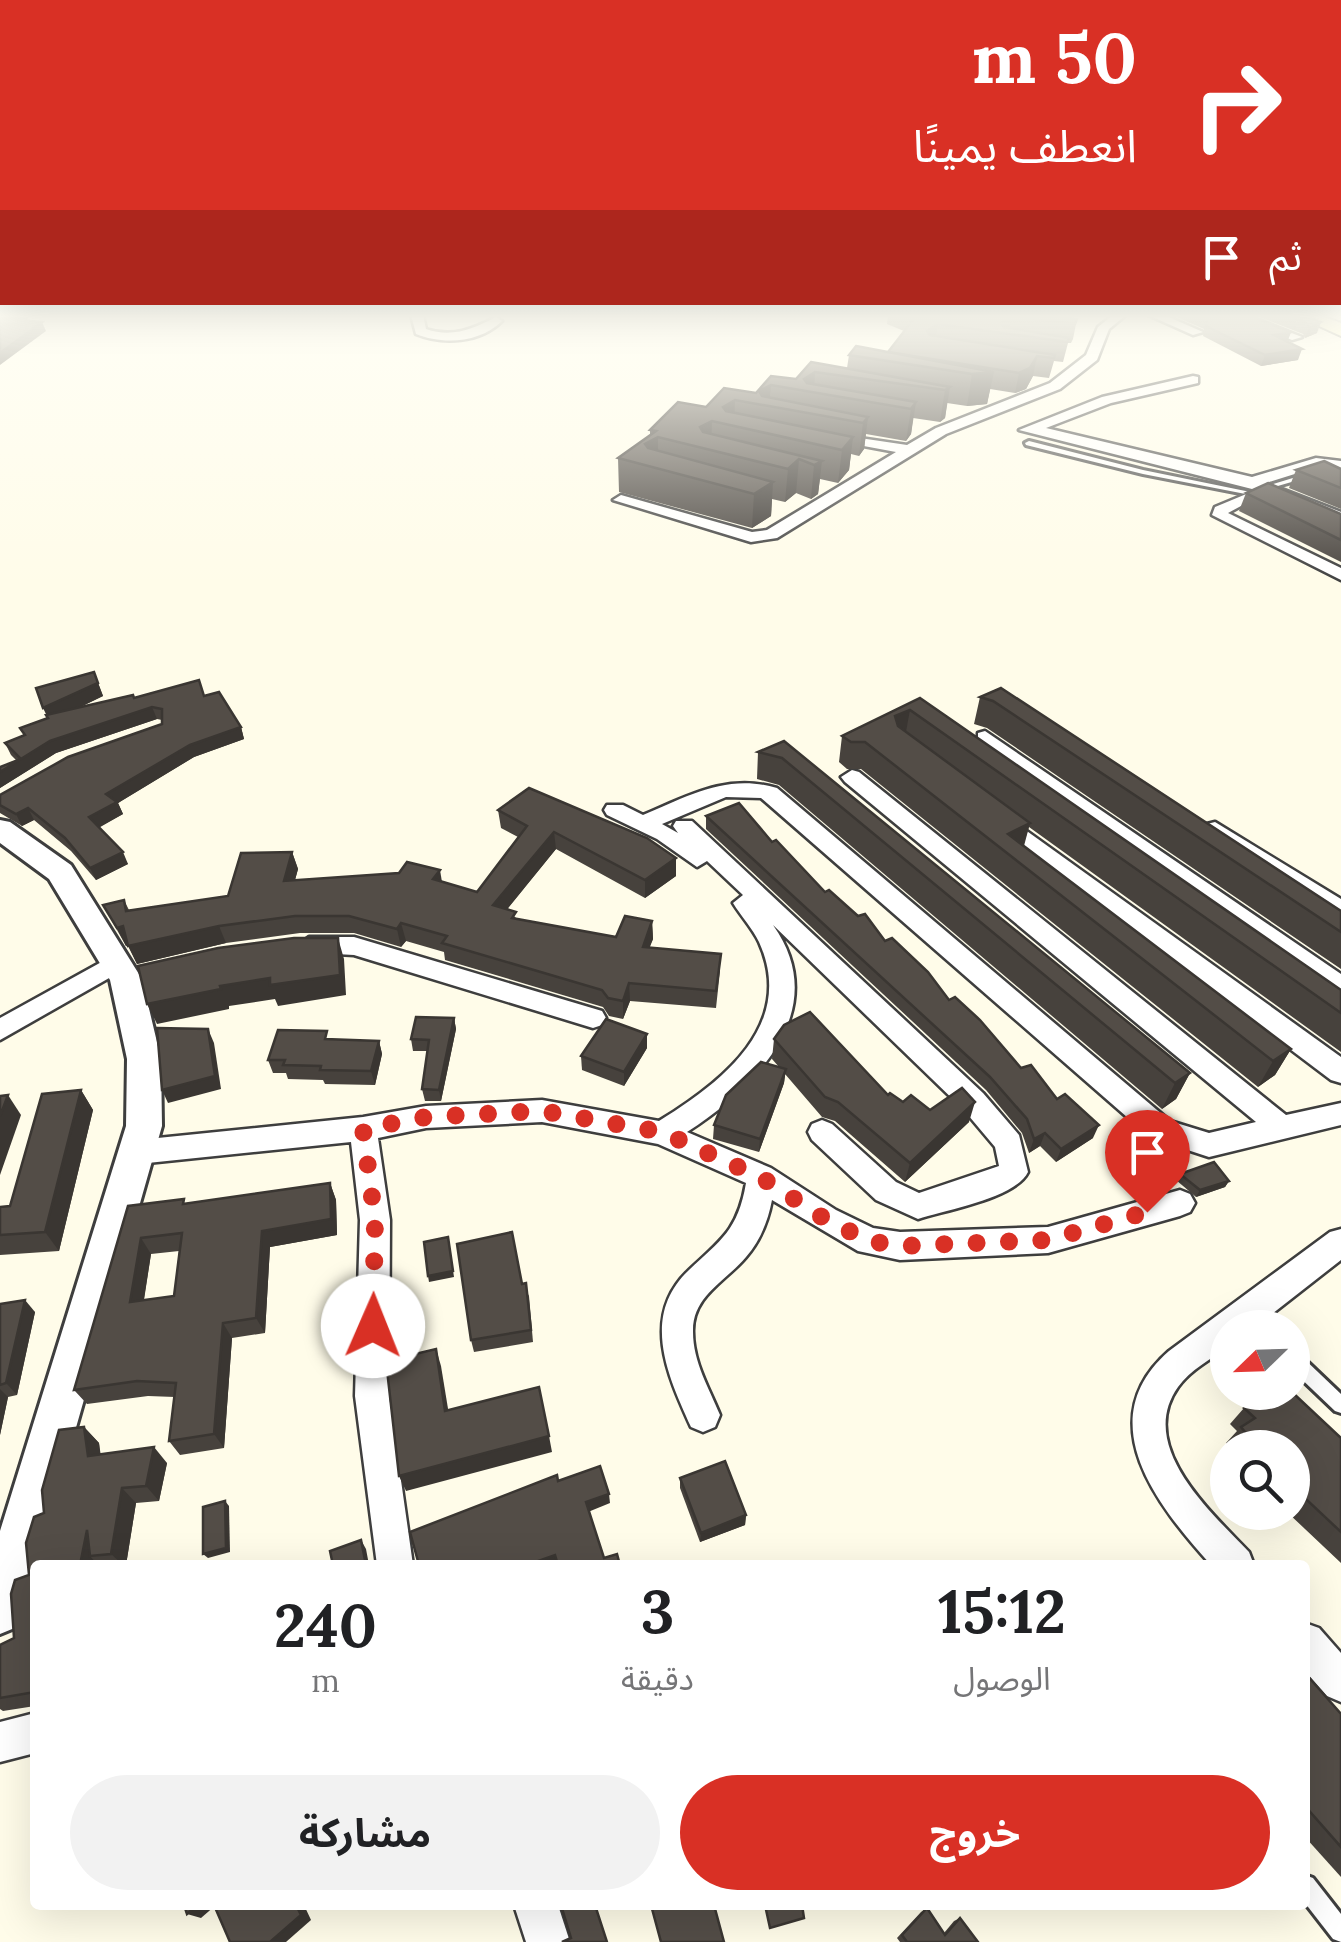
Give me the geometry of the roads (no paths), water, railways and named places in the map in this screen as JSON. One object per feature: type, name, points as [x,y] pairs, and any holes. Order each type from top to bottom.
[{"type":"street","points":[[622,500],[757,538],[771,535],[941,431],[1009,406]]},
{"type":"street","points":[[1095,406],[1029,436],[1259,488],[1341,518]]},
{"type":"street","points":[[940,410],[979,416]]},
{"type":"street","points":[[923,428],[941,431]]},
{"type":"street","points":[[820,434],[908,450]]},
{"type":"street","points":[[1341,466],[1316,462],[1220,510],[1220,515],[1341,575]]},
{"type":"street","points":[[860,464],[878,468]]},
{"type":"street","points":[[820,486],[838,491]]},
{"type":"street","points":[[782,510],[799,515]]},
{"type":"street","points":[[986,736],[1341,986]]},
{"type":"street","points":[[852,777],[1282,1128]]},
{"type":"street","points":[[665,828],[736,788],[754,788],[769,794],[1160,1130],[1209,1145],[1341,1114]]},
{"type":"street","points":[[665,828],[769,794]]},
{"type":"street","points":[[981,804],[1341,1072]]},
{"type":"street","points":[[615,810],[665,828],[986,1114],[1009,1143],[1014,1172],[998,1182],[918,1206],[886,1191],[822,1132]]},
{"type":"street","points":[[1190,812],[1341,910]]},
{"type":"street","points":[[662,1132],[694,1115],[762,1055],[779,1022],[785,989],[780,957],[766,928],[665,828]]},
{"type":"street","points":[[0,829],[60,872],[128,972],[144,1059],[144,1126],[138,1152],[0,1610]]},
{"type":"street","points":[[282,948],[354,946],[594,1018]]},
{"type":"street","points":[[0,1030],[128,972]]},
{"type":"street","points":[[138,1152],[363,1129],[426,1117],[542,1111],[662,1132],[762,1178],[825,1219],[869,1241],[900,1246],[1048,1240],[1180,1203]]},
{"type":"street","points":[[363,1129],[375,1220],[372,1396],[394,1560]]},
{"type":"street","points":[[703,1415],[683,1372],[676,1334],[680,1312],[692,1288],[743,1239],[754,1217],[762,1178]]},
{"type":"street","points":[[1257,1310],[1341,1242]]},
{"type":"street","points":[[1210,1345],[1167,1375],[1148,1410],[1150,1447],[1171,1493],[1231,1560]]},
{"type":"street","points":[[1310,1648],[1341,1682]]},
{"type":"street","points":[[0,1742],[30,1734]]},
{"type":"street","points":[[538,1910],[548,1942]]},
{"type":"lane","points":[[1259,488],[1319,472],[1341,474]]},
{"type":"lane","points":[[1259,488],[1341,530]]},
{"type":"lane","points":[[1310,1376],[1341,1405]]},
{"type":"lane","points":[[1310,1892],[1341,1931]]}]
